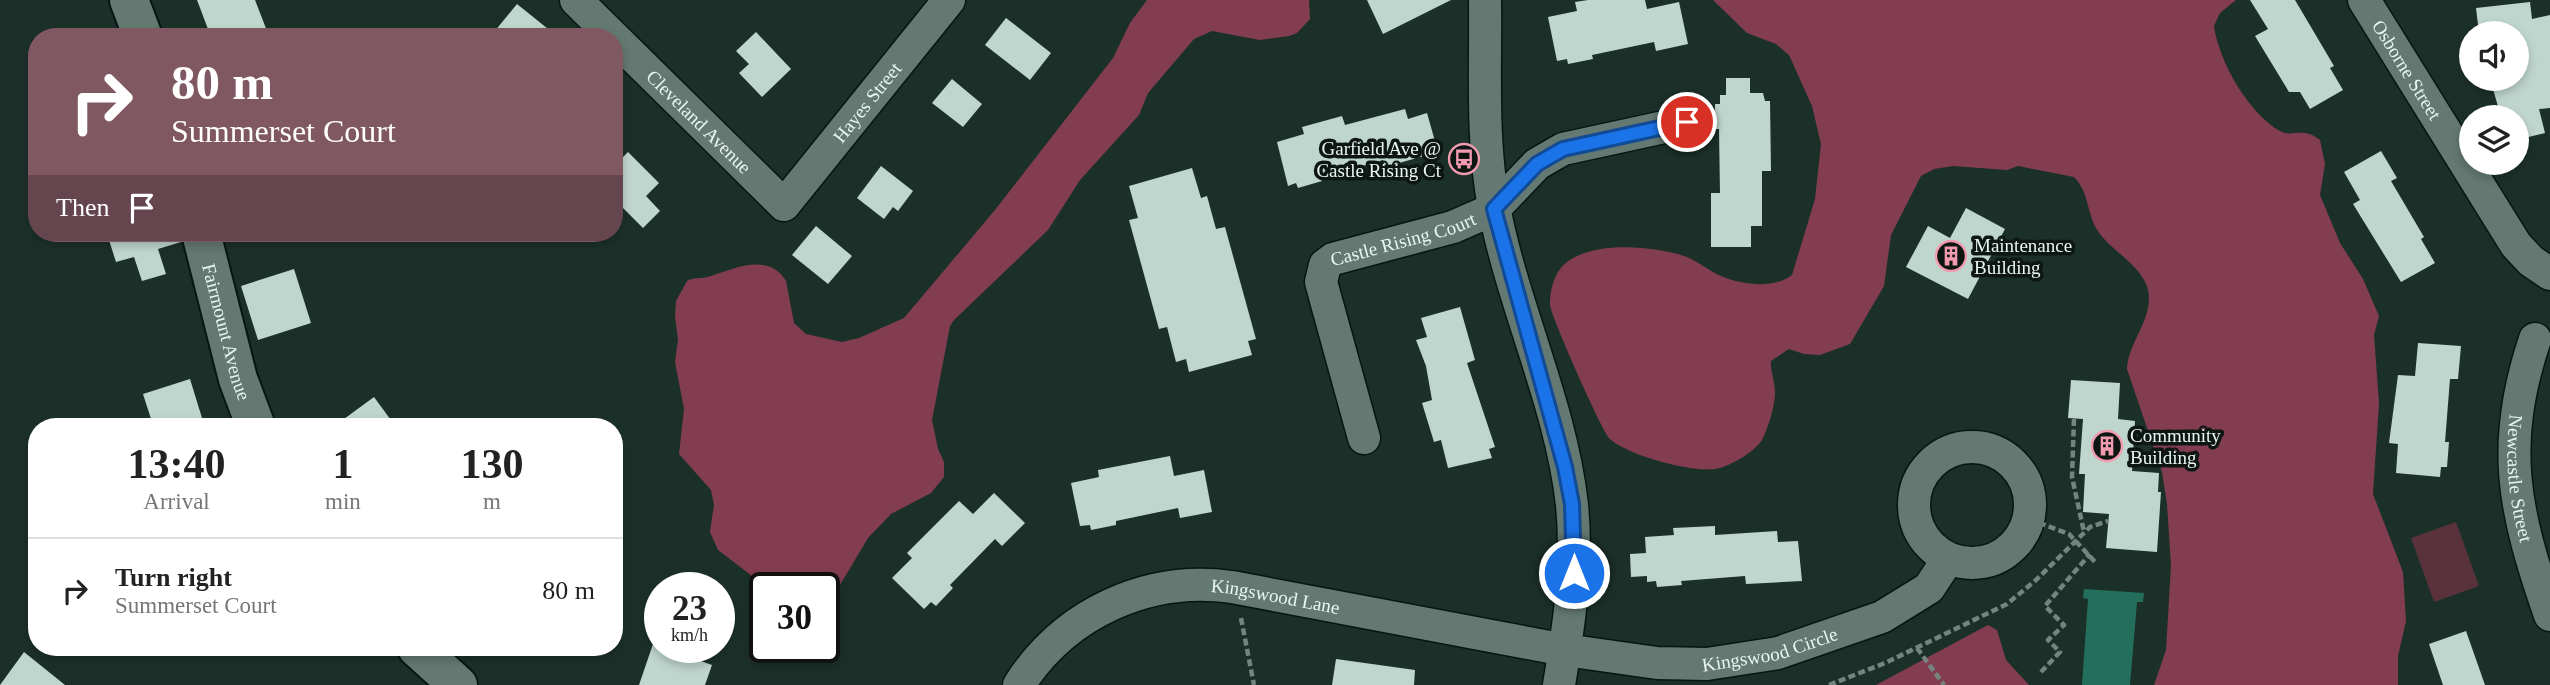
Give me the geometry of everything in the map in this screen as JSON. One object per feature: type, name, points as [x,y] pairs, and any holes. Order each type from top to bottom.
[{"type":"street","points":[[129,0],[140,28]]},
{"type":"street","name":"Cleveland Avenue","points":[[576,0],[604,28]]},
{"type":"street","name":"Hayes Street","points":[[784,205],[949,0]]},
{"type":"street","points":[[1485,0],[1483,111],[1494,209],[1569,486],[1574,551],[1559,685]]},
{"type":"street","name":"Osborne Street","points":[[2364,0],[2516,245],[2531,261],[2550,274]]},
{"type":"street","name":"Cleveland Avenue","points":[[623,46],[784,205]]},
{"type":"street","points":[[1494,209],[1537,164],[1563,149],[1687,122]]},
{"type":"street","name":"Castle Rising Court","points":[[1364,438],[1321,282],[1322,268],[1334,259],[1453,227],[1494,209]]},
{"type":"street","name":"Fairmount Avenue","points":[[203,242],[238,379],[253,418]]},
{"type":"street","name":"Newcastle Street","points":[[2535,338],[2517,411],[2514,477],[2528,552],[2550,615]]},
{"type":"street","points":[[1975,447],[1995,452],[2012,463],[2028,489],[2029,519],[2021,538],[1998,558],[1978,564],[1948,559],[1924,540],[1913,512],[1915,492],[1923,473],[1945,453],[1975,447]]},
{"type":"street","name":"Kingswood Circle","points":[[1565,650],[1684,665],[1728,663],[1778,653],[1860,626],[1914,600],[1935,582],[1948,559]]},
{"type":"street","name":"Kingswood Lane","points":[[1019,685],[1047,649],[1090,615],[1130,596],[1176,586],[1232,587],[1565,650]]},
{"type":"street","points":[[426,656],[458,685]]},
{"type":"path","points":[[2074,419],[2072,477],[2084,533]]},
{"type":"path","points":[[2029,519],[2060,529],[2077,541],[2097,564]]},
{"type":"path","points":[[1829,685],[1917,649],[2013,600],[2084,533],[2097,523],[2108,521]]},
{"type":"path","points":[[2041,672],[2060,652],[2048,640],[2064,625],[2045,606],[2090,554]]},
{"type":"path","points":[[1241,610],[1242,632],[1254,685]]},
{"type":"path","points":[[1917,649],[1944,685]]},
{"type":"shaded area","points":[[1147,0],[1309,0],[1310,19],[1297,33],[1289,36],[1260,40],[1212,31],[1194,39],[1148,93],[1139,115],[1080,180],[1048,230],[954,320],[950,326],[932,420],[938,449],[944,462],[944,477],[931,493],[891,514],[868,538],[840,585],[840,572],[749,574],[718,550],[710,532],[714,505],[711,490],[679,454],[684,409],[675,362],[678,340],[675,317],[676,301],[687,281],[749,265],[770,267],[779,272],[786,281],[794,323],[806,334],[842,342],[859,338],[904,318],[995,210],[1113,58],[1130,23]]},
{"type":"shaded area","points":[[1713,0],[2236,0],[2220,13],[2214,26],[2229,71],[2247,100],[2268,123],[2284,133],[2303,133],[2320,140],[2325,164],[2320,195],[2340,243],[2363,279],[2379,316],[2374,335],[2379,403],[2373,494],[2403,572],[2406,621],[2398,656],[2398,685],[2154,685],[2166,650],[2171,566],[2167,504],[2162,472],[2127,369],[2131,351],[2146,317],[2149,298],[2143,278],[2098,231],[2083,190],[2074,177],[2018,166],[2007,170],[1953,166],[1934,169],[1921,176],[1891,235],[1884,286],[1850,344],[1820,355],[1789,349],[1771,361],[1775,397],[1767,427],[1760,443],[1735,462],[1715,469],[1691,468],[1645,457],[1610,439],[1577,374],[1550,305],[1554,282],[1563,266],[1579,255],[1593,251],[1640,248],[1684,256],[1738,282],[1777,282],[1792,275],[1815,199],[1821,144],[1812,106],[1789,55],[1776,44],[1747,33]]},
{"type":"shaded area","points":[[2456,522],[2479,586],[2434,602],[2411,538]]},
{"type":"shaded area","points":[[2084,589],[2144,593],[2143,602],[2137,602],[2130,685],[2082,685],[2088,599],[2083,598]]},
{"type":"shaded area","points":[[1988,625],[1997,630],[2006,660],[2029,685],[1876,685]]},
{"type":"building","points":[[197,0],[255,0],[266,28],[208,28]]},
{"type":"building","points":[[1367,0],[1451,0],[1383,34]]},
{"type":"building","points":[[1645,0],[1647,9],[1679,2],[1688,44],[1656,51],[1654,42],[1592,55],[1593,59],[1568,64],[1567,59],[1557,61],[1548,17],[1577,11],[1575,2]]},
{"type":"building","points":[[2250,0],[2295,0],[2334,66],[2330,68],[2343,90],[2310,109],[2300,92],[2289,92],[2255,36],[2268,29]]},
{"type":"building","points":[[2530,2],[2532,19],[2550,15],[2550,108],[2539,109],[2545,133],[2529,137],[2529,105],[2498,105],[2494,91],[2529,91],[2529,21],[2478,21],[2476,8]]},
{"type":"building","points":[[517,4],[547,28],[497,28]]},
{"type":"building","points":[[1006,18],[1051,53],[1030,80],[985,45]]},
{"type":"building","points":[[756,32],[791,69],[762,97],[739,73],[749,64],[736,51]]},
{"type":"building","points":[[1726,78],[1750,78],[1750,93],[1763,93],[1765,101],[1770,101],[1771,171],[1762,171],[1762,226],[1751,226],[1751,247],[1711,247],[1711,193],[1720,193],[1719,129],[1715,129],[1715,104],[1720,104],[1720,95],[1726,95]]},
{"type":"building","points":[[952,79],[982,104],[963,127],[932,103]]},
{"type":"building","points":[[1405,109],[1408,119],[1427,113],[1438,152],[1385,167],[1383,160],[1321,178],[1322,181],[1298,188],[1296,183],[1288,186],[1277,142],[1304,134],[1302,127],[1342,116],[1345,125]]},
{"type":"building","points":[[2381,151],[2397,178],[2391,181],[2424,237],[2421,239],[2435,263],[2401,282],[2353,204],[2360,200],[2344,172]]},
{"type":"building","points":[[628,152],[659,183],[646,196],[660,211],[643,228],[623,208],[623,157]]},
{"type":"building","points":[[881,166],[913,191],[898,211],[893,207],[884,219],[857,198]]},
{"type":"building","points":[[1192,168],[1201,198],[1207,196],[1216,229],[1225,227],[1256,339],[1248,341],[1252,355],[1189,372],[1186,359],[1176,362],[1167,327],[1159,329],[1129,220],[1138,218],[1129,186]]},
{"type":"building","name":"Maintenance Building","points":[[1966,208],[2005,229],[1968,299],[1906,267],[1928,226],[1950,238]]},
{"type":"building","points":[[816,226],[852,256],[828,284],[792,255]]},
{"type":"building","points":[[110,242],[181,242],[158,249],[166,274],[142,281],[134,257],[116,262]]},
{"type":"building","points":[[294,269],[311,323],[258,340],[241,286]]},
{"type":"building","points":[[1460,307],[1475,360],[1467,363],[1495,447],[1489,449],[1492,458],[1448,468],[1441,440],[1434,442],[1422,403],[1432,400],[1426,366],[1416,340],[1427,337],[1421,318]]},
{"type":"building","points":[[2418,343],[2461,346],[2458,379],[2450,379],[2445,442],[2449,442],[2447,467],[2441,467],[2440,477],[2396,473],[2398,444],[2389,443],[2398,375],[2415,376]]},
{"type":"building","points":[[190,379],[202,418],[151,418],[143,394]]},
{"type":"building","name":"Community Building","points":[[2071,380],[2120,383],[2118,419],[2135,421],[2132,471],[2159,473],[2158,492],[2161,492],[2157,552],[2106,548],[2109,514],[2083,512],[2085,474],[2079,474],[2083,419],[2068,418]]},
{"type":"building","points":[[374,397],[389,418],[345,418]]},
{"type":"building","points":[[1170,456],[1174,476],[1204,470],[1212,512],[1180,518],[1178,508],[1116,521],[1116,525],[1091,530],[1090,525],[1080,526],[1071,483],[1099,477],[1098,470]]},
{"type":"building","points":[[994,493],[1025,523],[1002,546],[995,539],[950,585],[953,588],[936,606],[931,602],[924,609],[892,578],[912,558],[907,553],[959,501],[973,514]]},
{"type":"building","points":[[1715,526],[1715,535],[1777,531],[1778,542],[1798,541],[1802,581],[1746,584],[1745,576],[1681,581],[1682,585],[1657,587],[1656,581],[1647,582],[1647,576],[1631,577],[1630,554],[1646,553],[1645,537],[1674,535],[1673,528]]},
{"type":"building","points":[[2466,631],[2485,685],[2443,685],[2429,644]]},
{"type":"building","points":[[24,652],[65,685],[0,685]]},
{"type":"building","points":[[1336,659],[1415,670],[1414,685],[1332,685]]},
{"type":"building","points":[[647,663],[712,665],[705,685],[639,685]]},
{"type":"place","name":"Garfield Ave @ Castle Rising Ct","points":[[1464,159]]},
{"type":"place","name":"Maintenance Building","points":[[1951,256]]},
{"type":"place","name":"Community Building","points":[[2107,446]]},
{"type":"route","points":[[1574,573],[1572,504],[1565,467],[1507,265],[1494,209],[1537,164],[1563,149],[1687,122]]}]
